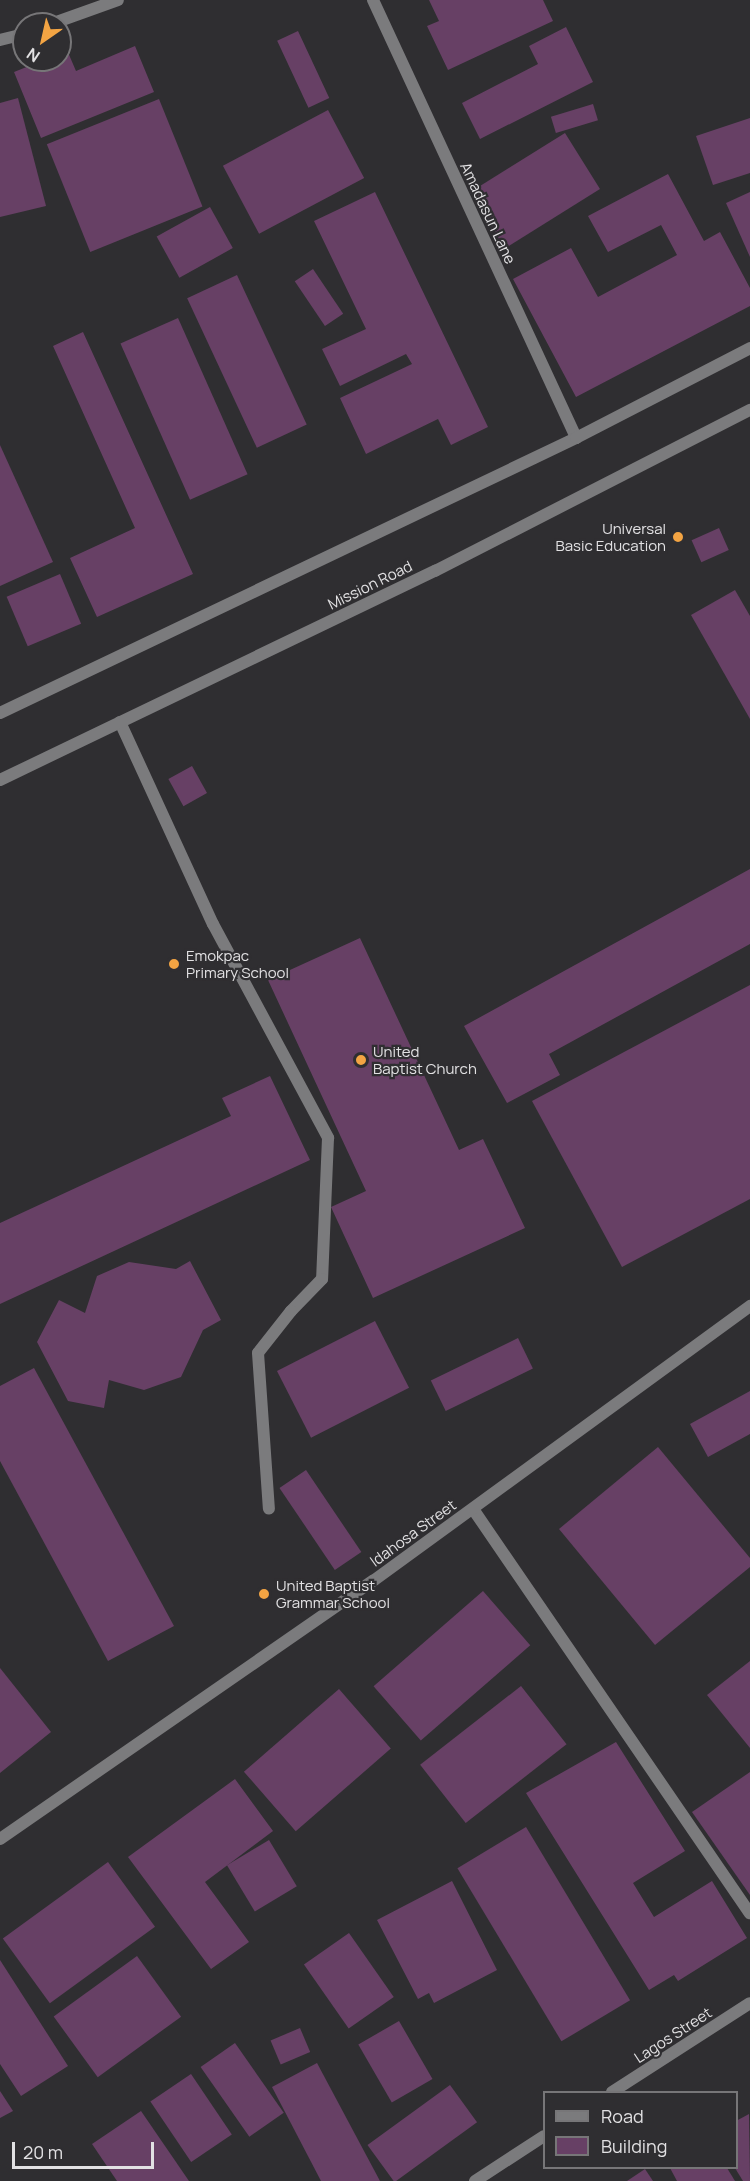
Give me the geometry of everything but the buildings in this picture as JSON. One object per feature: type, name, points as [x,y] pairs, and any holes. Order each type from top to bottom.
[{"type":"street","points":[[72,16],[118,0]]},
{"type":"street","name":"Amadasun Lane","points":[[373,0],[576,438]]},
{"type":"street","points":[[0,713],[576,438],[750,348]]},
{"type":"street","name":"Mission Road","points":[[0,780],[435,571],[750,410]]},
{"type":"street","points":[[120,722],[213,924],[328,1138],[322,1279],[291,1311],[258,1353],[269,1509]]},
{"type":"street","name":"Idahosa Street","points":[[0,1839],[373,1581],[750,1306]]},
{"type":"street","points":[[473,1509],[750,1913]]},
{"type":"street","name":"Lagos Street","points":[[614,2091],[750,2003]]},
{"type":"street","points":[[474,2181],[543,2137]]},
{"type":"place","name":"Universal Basic Education","points":[[678,537]]},
{"type":"place","name":"Emokpac Primary School","points":[[174,964]]},
{"type":"place","name":"United Baptist Church","points":[[361,1060]]},
{"type":"place","name":"United Baptist Grammar School","points":[[264,1594]]}]
